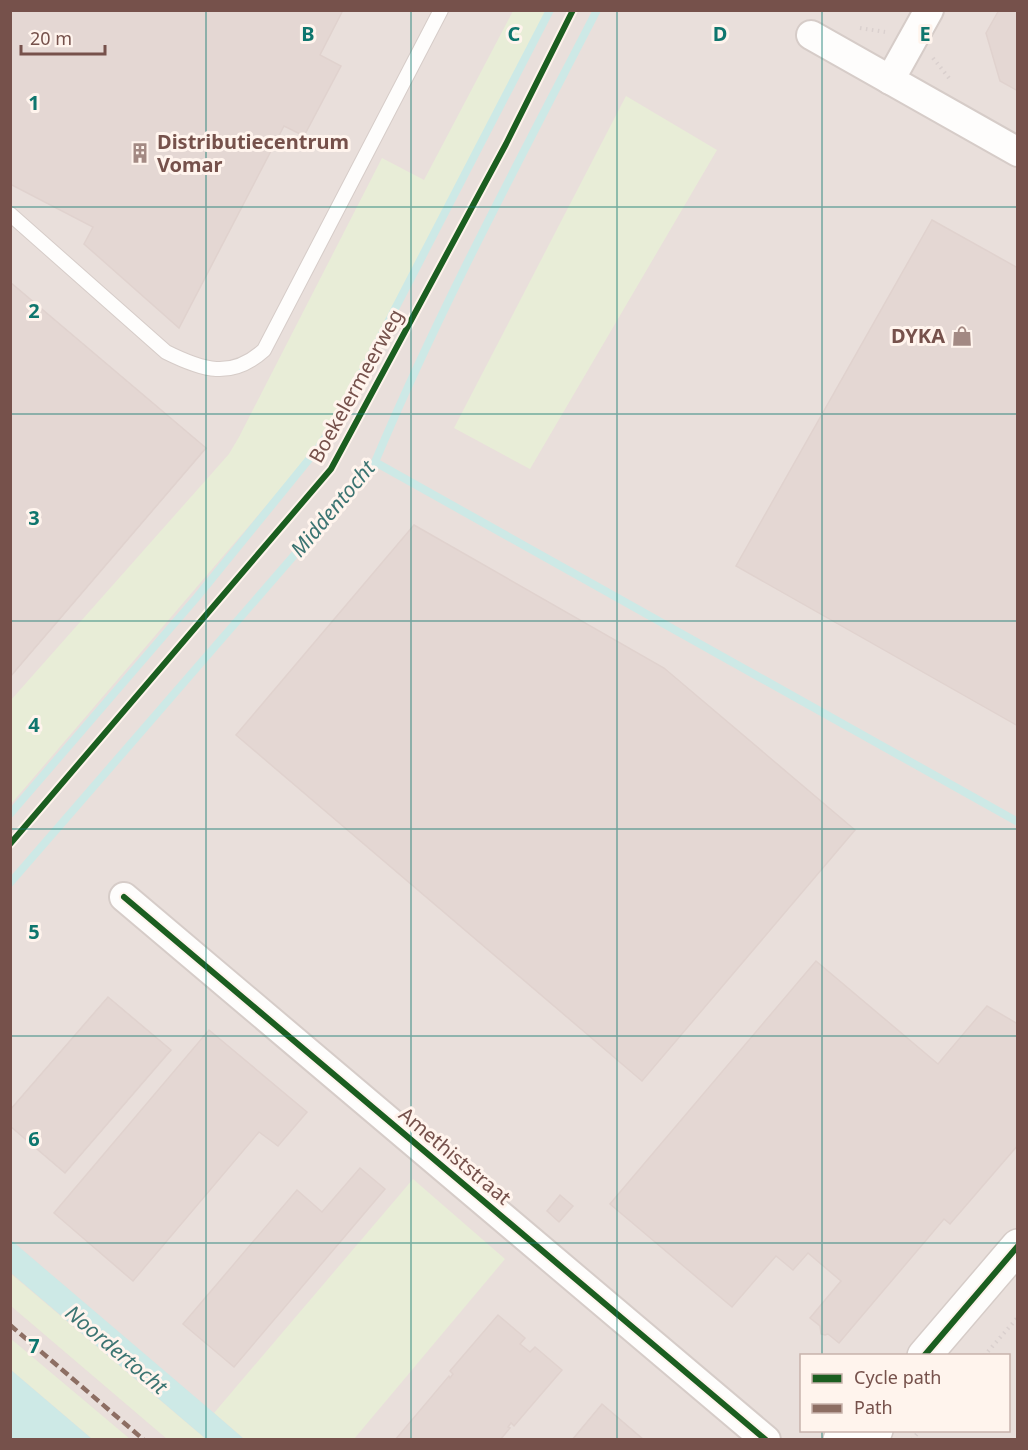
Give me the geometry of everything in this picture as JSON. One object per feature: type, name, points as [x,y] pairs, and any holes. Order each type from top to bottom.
[{"type":"street","points":[[890,80],[929,10]]},
{"type":"street","points":[[811,35],[1017,152]]},
{"type":"street","name":"Amethiststraat","points":[[124,897],[766,1440]]},
{"type":"street","points":[[926,1354],[1017,1246]]},
{"type":"lane","points":[[10,214],[166,352],[192,365],[214,370],[239,367],[254,360],[264,350],[441,10]]},
{"type":"path","points":[[986,1354],[1017,1317]]},
{"type":"shaded area","points":[[10,11],[1017,11],[1017,1439],[11,1439]]},
{"type":"green space","points":[[513,11],[547,11],[325,437],[11,804],[11,700],[229,454],[382,158],[424,180]]},
{"type":"green space","points":[[626,96],[717,150],[530,469],[454,428]]},
{"type":"green space","points":[[413,1179],[505,1259],[354,1439],[244,1439],[214,1413]]},
{"type":"green space","points":[[10,1273],[206,1439],[167,1439],[11,1306]]},
{"type":"green space","points":[[10,1338],[130,1439],[92,1439],[11,1370]]},
{"type":"water","name":"Noordertocht","points":[[11,1240],[244,1439],[206,1439],[11,1273]]},
{"type":"water","points":[[11,1370],[92,1439],[11,1439]]},
{"type":"building","name":"Distributiecentrum Vomar","points":[[10,10],[343,10],[320,55],[341,66],[304,136],[284,126],[179,328],[84,244],[93,227],[10,184]]},
{"type":"building","points":[[999,10],[1018,10],[1018,91],[1000,81],[986,33]]},
{"type":"building","points":[[932,220],[1018,268],[1018,726],[736,566]]},
{"type":"building","points":[[10,282],[206,448],[10,677]]},
{"type":"building","points":[[414,525],[664,668],[855,830],[642,1081],[236,735]]},
{"type":"building","points":[[816,961],[938,1064],[987,1006],[1018,1024],[1018,1145],[950,1224],[944,1219],[839,1343],[828,1334],[821,1334],[820,1326],[810,1318],[841,1281],[808,1253],[793,1270],[776,1256],[732,1307],[610,1204]]},
{"type":"building","points":[[108,997],[171,1050],[65,1173],[10,1126],[10,1110]]},
{"type":"building","points":[[209,1030],[307,1112],[278,1146],[259,1132],[133,1281],[54,1213]]},
{"type":"building","points":[[360,1168],[385,1189],[234,1367],[183,1324],[297,1190],[322,1212]]},
{"type":"building","points":[[560,1195],[573,1206],[559,1222],[547,1211]]},
{"type":"building","points":[[498,1315],[525,1338],[520,1344],[530,1352],[535,1347],[562,1370],[514,1426],[511,1423],[508,1427],[510,1428],[500,1440],[395,1440],[449,1376],[450,1378],[453,1374],[450,1371]]},
{"type":"building","points":[[602,1404],[644,1440],[572,1440]]},
{"type":"waterway","name":"Middentocht","points":[[10,814],[197,597],[319,447],[342,411],[550,10]]},
{"type":"waterway","name":"Middentocht","points":[[10,883],[375,462],[426,347],[597,10]]},
{"type":"waterway","points":[[375,462],[1018,822]]},
{"type":"marked path","points":[[10,1325],[144,1440]]},
{"type":"cycle path","name":"Boekelermeerweg","points":[[10,844],[331,469],[506,144],[573,10]]},
{"type":"cycle path","points":[[124,897],[766,1440]]},
{"type":"cycle path","points":[[926,1354],[1018,1246]]},
{"type":"place","name":"Distributiecentrum Vomar","points":[[140,153]]},
{"type":"place","name":"DYKA","points":[[962,336]]}]
